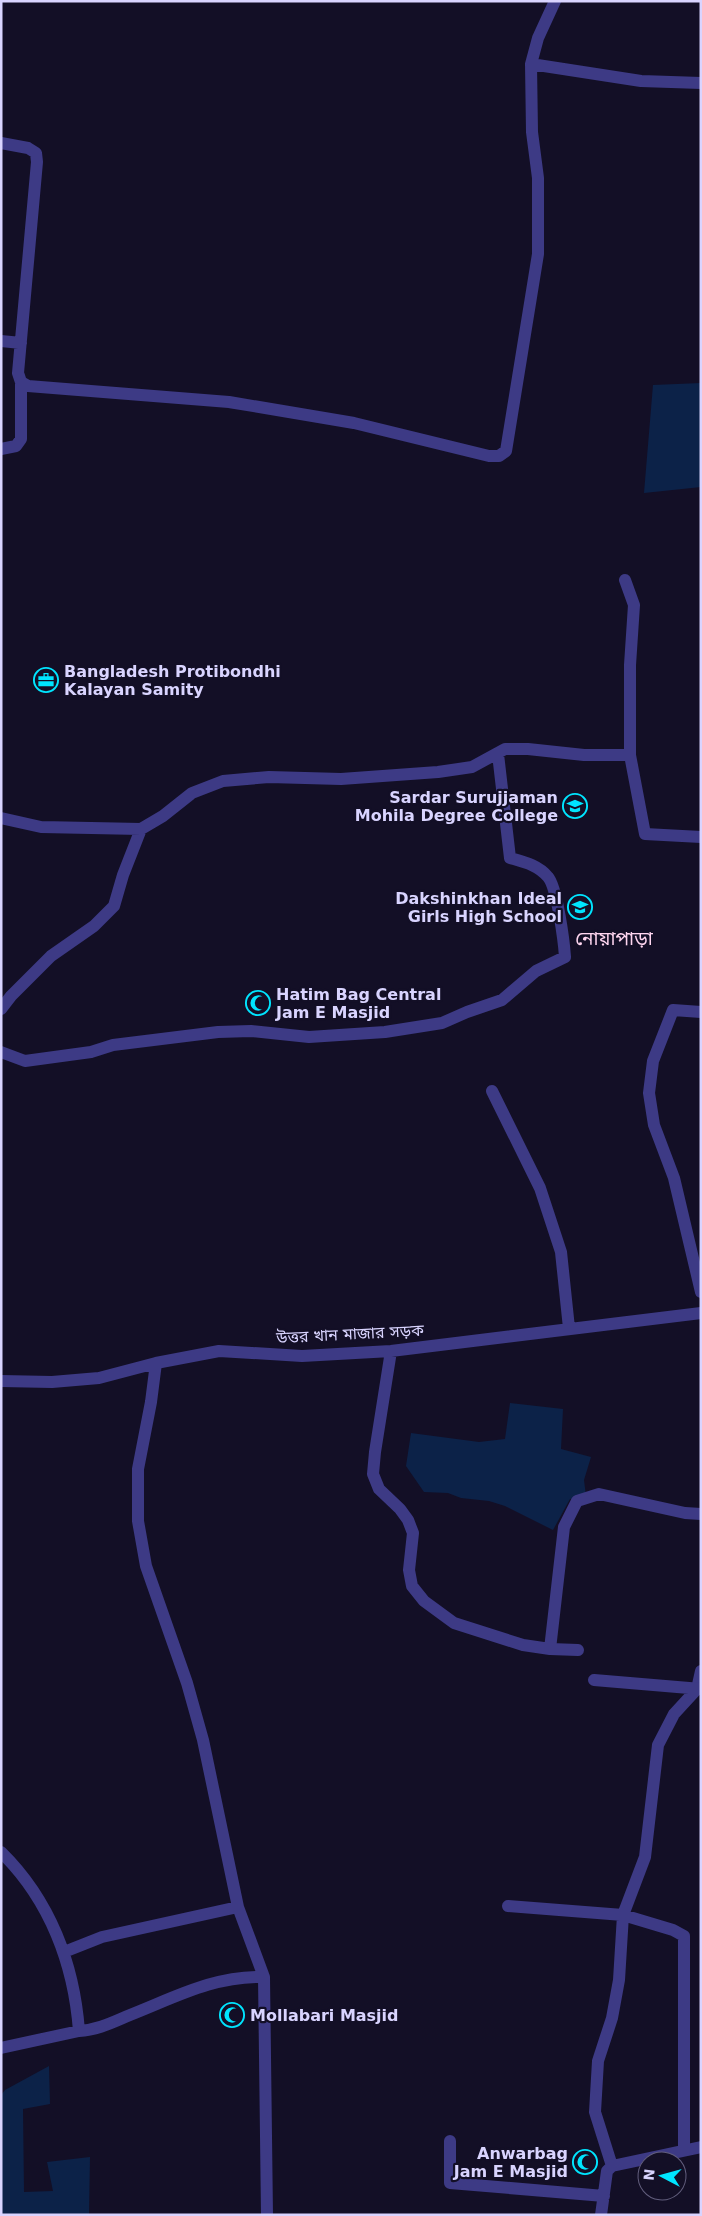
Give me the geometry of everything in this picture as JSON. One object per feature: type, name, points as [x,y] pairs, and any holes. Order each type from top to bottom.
[{"type":"street","points":[[20,382],[28,386],[230,402],[354,423],[489,456],[498,456],[506,451],[538,254],[538,178],[532,132],[531,64],[538,38],[555,1]]},
{"type":"street","points":[[531,64],[641,80],[701,83]]},
{"type":"street","points":[[1,143],[28,148],[36,153],[37,162],[18,373],[20,382],[21,439],[16,446],[1,449]]},
{"type":"street","points":[[1,341],[21,343]]},
{"type":"street","points":[[625,580],[634,605],[630,665],[630,755],[645,834],[701,837]]},
{"type":"street","points":[[1,818],[41,827],[141,829],[192,793],[223,781],[269,777],[341,778],[438,772],[472,767],[505,749],[528,749],[584,755],[630,755]]},
{"type":"street","points":[[1,1052],[24,1062],[92,1052],[113,1045],[218,1032],[251,1031],[309,1037],[385,1032],[442,1023],[466,1012],[502,1000],[536,971],[566,958],[561,919],[549,878],[532,864],[510,858],[498,754]]},
{"type":"street","points":[[1,1009],[11,996],[51,956],[94,926],[114,906],[123,875],[141,829]]},
{"type":"street","points":[[701,1012],[673,1010],[653,1061],[649,1093],[654,1125],[674,1178],[701,1292]]},
{"type":"street","points":[[492,1091],[540,1188],[562,1252],[569,1328]]},
{"type":"street","name":"উত্তর খান মাজার সড়ক","points":[[1,1381],[52,1382],[99,1378],[156,1363],[218,1351],[302,1356],[391,1351],[701,1313]]},
{"type":"street","points":[[391,1351],[373,1474],[379,1489],[400,1509],[408,1520],[413,1533],[410,1570],[412,1586],[424,1601],[454,1623],[523,1645],[550,1649],[578,1650]]},
{"type":"street","points":[[156,1363],[151,1402],[138,1469],[138,1521],[146,1566],[187,1683],[203,1740],[238,1907],[264,1977],[267,2215]]},
{"type":"street","points":[[550,1649],[564,1527],[577,1500],[599,1494],[685,1513],[701,1514]]},
{"type":"street","points":[[612,2166],[595,2112],[598,2061],[612,2018],[620,1980],[623,1915],[645,1857],[658,1745],[674,1714],[699,1689],[701,1671]]},
{"type":"street","points":[[594,1680],[699,1689]]},
{"type":"street","points":[[1,1852],[16,1866],[45,1909],[64,1952],[73,1985],[79,2031]]},
{"type":"street","points":[[508,1906],[623,1915],[673,1930],[684,1936],[684,2150]]},
{"type":"street","points":[[64,1952],[102,1937],[238,1907]]},
{"type":"street","points":[[1,2048],[100,2028],[196,1987],[241,1976],[264,1977]]},
{"type":"street","points":[[450,2141],[450,2183],[604,2196]]},
{"type":"street","points":[[601,2215],[606,2171],[612,2166],[630,2164],[701,2147]]},
{"type":"water","points":[[701,383],[701,487],[644,493],[653,385]]},
{"type":"water","points":[[510,1403],[563,1409],[561,1449],[591,1457],[584,1480],[586,1496],[570,1499],[553,1530],[505,1506],[489,1501],[461,1498],[448,1493],[424,1492],[406,1466],[411,1433],[479,1442],[505,1439]]},
{"type":"water","points":[[49,2066],[50,2104],[23,2109],[24,2192],[53,2191],[47,2162],[90,2157],[89,2215],[1,2215],[1,2095],[5,2090]]},
{"type":"place","name":"Bangladesh Protibondhi Kalayan Samity","points":[[46,680]]},
{"type":"place","name":"Sardar Surujjaman Mohila Degree College","points":[[575,806]]},
{"type":"place","name":"Dakshinkhan Ideal Girls High School","points":[[580,907]]},
{"type":"place","name":"Hatim Bag Central Jam E Masjid","points":[[258,1003]]},
{"type":"place","name":"Mollabari Masjid","points":[[232,2015]]},
{"type":"place","name":"Anwarbag Jam E Masjid","points":[[585,2162]]},
{"type":"district","name":"নোয়াপাড়া","points":[[614,938]]}]
